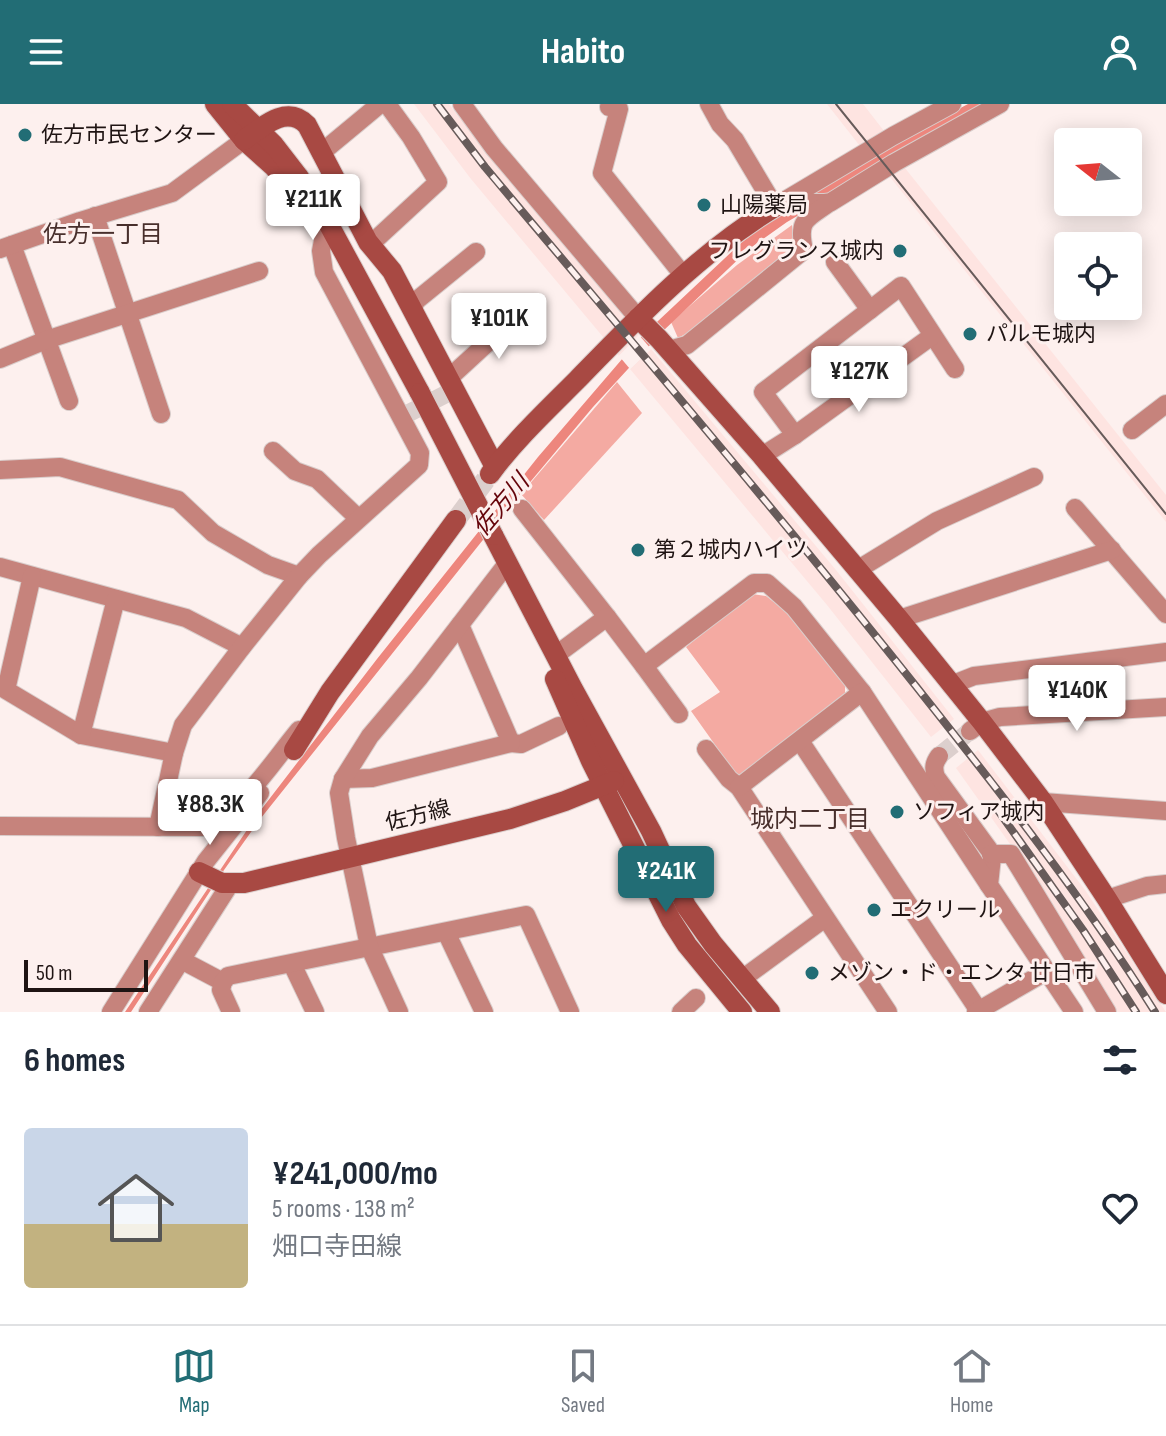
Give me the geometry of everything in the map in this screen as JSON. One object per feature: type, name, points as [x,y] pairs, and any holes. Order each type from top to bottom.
[{"type":"street","points":[[215,104],[286,160],[318,208],[390,336],[556,655],[671,920],[687,945],[742,1012]]},
{"type":"street","points":[[232,104],[273,166],[325,230],[390,336]]},
{"type":"street","points":[[321,153],[380,104]]},
{"type":"street","points":[[368,242],[374,241],[438,182],[405,127],[387,104]]},
{"type":"street","points":[[462,104],[504,160],[762,456],[899,619],[951,685],[976,727],[1043,802],[1166,994]]},
{"type":"street","points":[[709,104],[720,124],[735,140],[775,207]]},
{"type":"street","points":[[69,401],[6,247],[172,193],[282,114],[296,114],[307,125],[368,242],[392,271],[491,473],[508,451],[654,334],[683,275],[775,207],[952,104]]},
{"type":"street","points":[[654,334],[687,345],[804,250],[803,222],[827,203],[1000,104]]},
{"type":"street","points":[[609,107],[619,109],[602,173],[683,275]]},
{"type":"street","points":[[775,207],[791,201],[827,203]]},
{"type":"street","points":[[95,216],[161,414]]},
{"type":"street","points":[[158,827],[183,725],[299,576],[358,518],[419,465],[420,453],[404,416],[324,272],[321,251],[325,230]]},
{"type":"street","points":[[412,308],[417,300],[476,252]]},
{"type":"street","points":[[835,262],[870,310]]},
{"type":"street","points":[[0,359],[46,340],[259,271]]},
{"type":"street","points":[[795,435],[763,392],[901,286],[955,369]]},
{"type":"street","points":[[451,386],[520,313]]},
{"type":"street","points":[[762,456],[932,336]]},
{"type":"street","points":[[1132,430],[1166,404]]},
{"type":"street","points":[[273,451],[295,471],[317,479],[358,518]]},
{"type":"street","points":[[1,469],[60,467],[178,500],[213,533],[268,565],[299,576]]},
{"type":"street","points":[[857,570],[937,521],[1034,477]]},
{"type":"street","points":[[1075,508],[1166,614]]},
{"type":"street","points":[[522,509],[679,714]]},
{"type":"street","points":[[0,826],[202,827],[216,822],[247,793],[337,683],[456,520]]},
{"type":"street","points":[[493,535],[585,748],[651,831],[686,906],[713,944],[770,1012]]},
{"type":"street","points":[[899,619],[1112,550]]},
{"type":"street","points":[[399,1012],[369,946],[339,793],[343,779],[370,736],[506,565]]},
{"type":"street","points":[[0,567],[186,618],[242,647]]},
{"type":"street","points":[[32,576],[6,690],[81,735],[174,753]]},
{"type":"street","points":[[644,666],[754,583],[767,583],[794,607],[862,692],[1074,1012]]},
{"type":"street","points":[[81,735],[116,599]]},
{"type":"street","points":[[556,655],[607,617]]},
{"type":"street","points":[[460,625],[511,743]]},
{"type":"street","points":[[951,685],[974,676],[1166,652]]},
{"type":"street","points":[[111,1012],[201,874],[294,750],[337,683]]},
{"type":"street","points":[[739,787],[862,692]]},
{"type":"street","points":[[976,727],[1000,717],[1166,707]]},
{"type":"street","points":[[343,779],[372,778],[511,743],[521,744],[559,726]]},
{"type":"street","points":[[800,741],[978,1011],[1047,971]]},
{"type":"street","points":[[706,749],[739,787],[888,1012]]},
{"type":"street","points":[[939,756],[934,762],[936,777],[991,854],[989,885]]},
{"type":"street","name":"佐方線","points":[[231,883],[510,819],[612,781]]},
{"type":"street","points":[[1043,802],[1166,811]]},
{"type":"street","points":[[991,854],[1011,854],[1107,1012]]},
{"type":"street","points":[[148,1012],[231,883],[201,874]]},
{"type":"street","points":[[1107,899],[1147,886],[1166,884]]},
{"type":"street","points":[[1018,927],[1045,910]]},
{"type":"street","points":[[231,1012],[221,990],[228,976],[526,915],[570,1012]]},
{"type":"street","points":[[742,979],[825,918]]},
{"type":"street","points":[[446,932],[484,1012]]},
{"type":"street","points":[[187,963],[223,982]]},
{"type":"street","points":[[292,964],[315,1012]]},
{"type":"street","points":[[681,1012],[696,998]]},
{"type":"shaded area","points":[[414,104],[449,104],[639,335],[619,356],[471,179]]},
{"type":"shaded area","points":[[827,104],[863,104],[884,131],[860,146]]},
{"type":"shaded area","points":[[905,168],[1166,495],[1166,522],[890,177]]},
{"type":"shaded area","points":[[792,225],[794,248],[693,330],[678,338],[671,322],[737,265]]},
{"type":"shaded area","points":[[651,349],[836,570],[954,719],[931,737],[827,605],[630,369]]},
{"type":"shaded area","points":[[617,382],[642,413],[544,520],[521,494]]},
{"type":"shaded area","points":[[752,594],[766,596],[787,612],[845,682],[845,693],[738,777],[691,711],[720,692],[686,647]]},
{"type":"shaded area","points":[[978,750],[1085,890],[1166,1012],[1116,1012],[1037,882],[956,768]]},
{"type":"water","name":"佐方川","points":[[968,104],[990,104],[787,222],[749,249],[662,332],[593,407],[506,511],[261,818],[131,1012],[125,1012],[257,815],[538,457],[641,337],[741,243],[784,210],[897,142]]},
{"type":"pier","points":[[639,335],[651,349],[630,369],[619,356]]},
{"type":"tunnel","points":[[407,414],[450,392]]},
{"type":"tunnel","points":[[456,520],[487,478]]},
{"type":"tunnel","points":[[939,756],[970,731]]},
{"type":"tram line","points":[[836,104],[1166,514]]},
{"type":"railway","points":[[437,104],[485,167],[755,489],[946,725],[1070,886],[1155,1012]]},
{"type":"railway","points":[[997,809],[1083,930],[1136,1012]]},
{"type":"place","name":"佐方市民センター","points":[[25,135]]},
{"type":"place","name":"山陽薬局","points":[[704,205]]},
{"type":"place","name":"フレグランス城内","points":[[900,251]]},
{"type":"place","name":"パルモ城内","points":[[970,334]]},
{"type":"place","name":"第２城内ハイツ","points":[[638,550]]},
{"type":"place","name":"ソフィア城内","points":[[897,812]]},
{"type":"place","name":"エクリール","points":[[874,910]]},
{"type":"place","name":"メゾン・ド・エンタ 廿日市","points":[[812,973]]},
{"type":"district","name":"佐方一丁目","points":[[103,234]]},
{"type":"district","name":"城内二丁目","points":[[810,819]]}]
